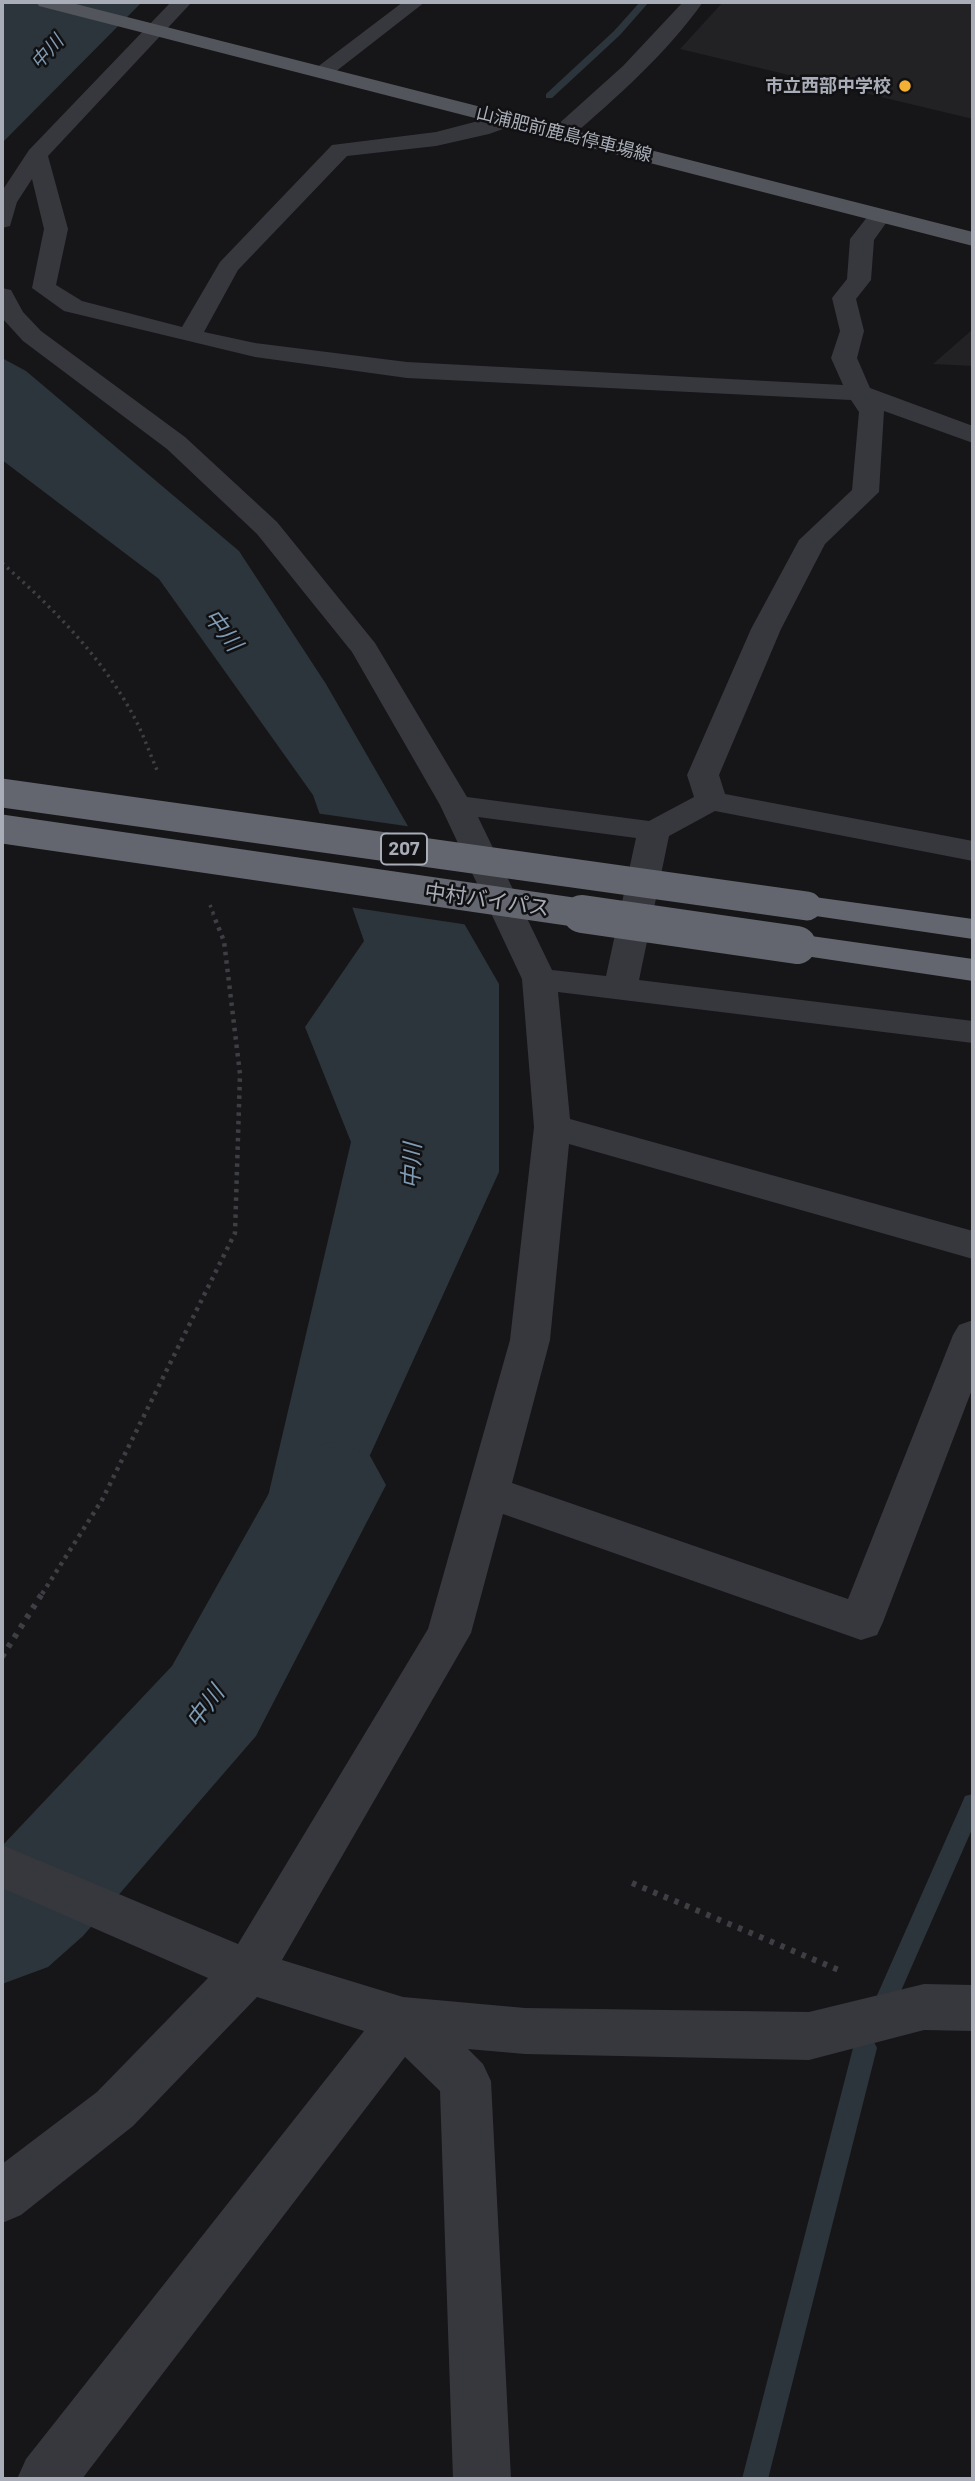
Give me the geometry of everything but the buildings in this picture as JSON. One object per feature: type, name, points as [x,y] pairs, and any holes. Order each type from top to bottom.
[{"type":"highway","name":"中村バイパス","points":[[2,793],[973,929]]},
{"type":"highway","name":"中村バイパス","points":[[2,829],[973,970]]},
{"type":"main road","name":"山浦肥前鹿島停車場線","points":[[46,2],[973,239]]},
{"type":"street","points":[[2,221],[6,202],[37,155],[182,2]]},
{"type":"street","points":[[323,72],[415,2]]},
{"type":"street","points":[[562,133],[612,90],[694,2]]},
{"type":"street","points":[[189,336],[228,267],[340,150],[436,139],[481,129],[509,119]]},
{"type":"street","points":[[37,155],[56,229],[44,288]]},
{"type":"street","points":[[711,801],[703,775],[766,629],[813,540],[865,492],[872,412],[859,393],[844,358],[852,331],[844,298],[859,280],[862,239],[880,216]]},
{"type":"street","points":[[2,2197],[115,2109],[248,1972],[449,1633],[530,1340],[552,1127],[539,979],[456,805],[365,649],[267,528],[176,443],[32,336],[12,315],[2,295],[44,288],[73,306],[189,336],[255,350],[407,370],[859,393],[973,435]]},
{"type":"street","points":[[456,805],[654,831],[711,801],[973,851]]},
{"type":"street","points":[[620,989],[654,831]]},
{"type":"street","points":[[539,979],[973,1032]]},
{"type":"street","points":[[552,1127],[973,1245]]},
{"type":"street","points":[[489,1492],[861,1622],[973,1335]]},
{"type":"street","points":[[2,1866],[248,1972],[403,2020],[525,2031],[809,2036],[924,2007],[973,2008]]},
{"type":"street","points":[[46,2479],[403,2020]]},
{"type":"street","points":[[403,2020],[465,2081],[482,2479]]},
{"type":"path","points":[[2,563],[27,584],[82,643],[131,711],[160,776]]},
{"type":"path","points":[[2,1657],[102,1500],[234,1233],[240,1074],[224,941],[209,903]]},
{"type":"path","points":[[632,1883],[846,1974]]},
{"type":"shaded area","name":"市立西部中学校","points":[[723,2],[973,2],[973,119],[680,49]]},
{"type":"shaded area","points":[[973,329],[973,366],[933,364]]},
{"type":"water","points":[[7,2],[142,2],[2,143],[2,6]]},
{"type":"water","points":[[2,358],[26,371],[239,551],[326,684],[499,984],[499,1172],[293,1624],[244,1599],[351,1142],[305,1027],[364,941],[313,795],[159,579],[2,460]]},
{"type":"pier","points":[[315,813],[413,827],[469,925],[349,907]]},
{"type":"waterway","points":[[549,96],[617,33],[645,2]]},
{"type":"waterway","name":"中川","points":[[2,1926],[38,1896],[214,1701],[330,1485]]},
{"type":"waterway","points":[[886,2000],[973,1803]]},
{"type":"waterway","points":[[755,2479],[865,2048]]},
{"type":"place","name":"市立西部中学校","points":[[905,86]]}]
